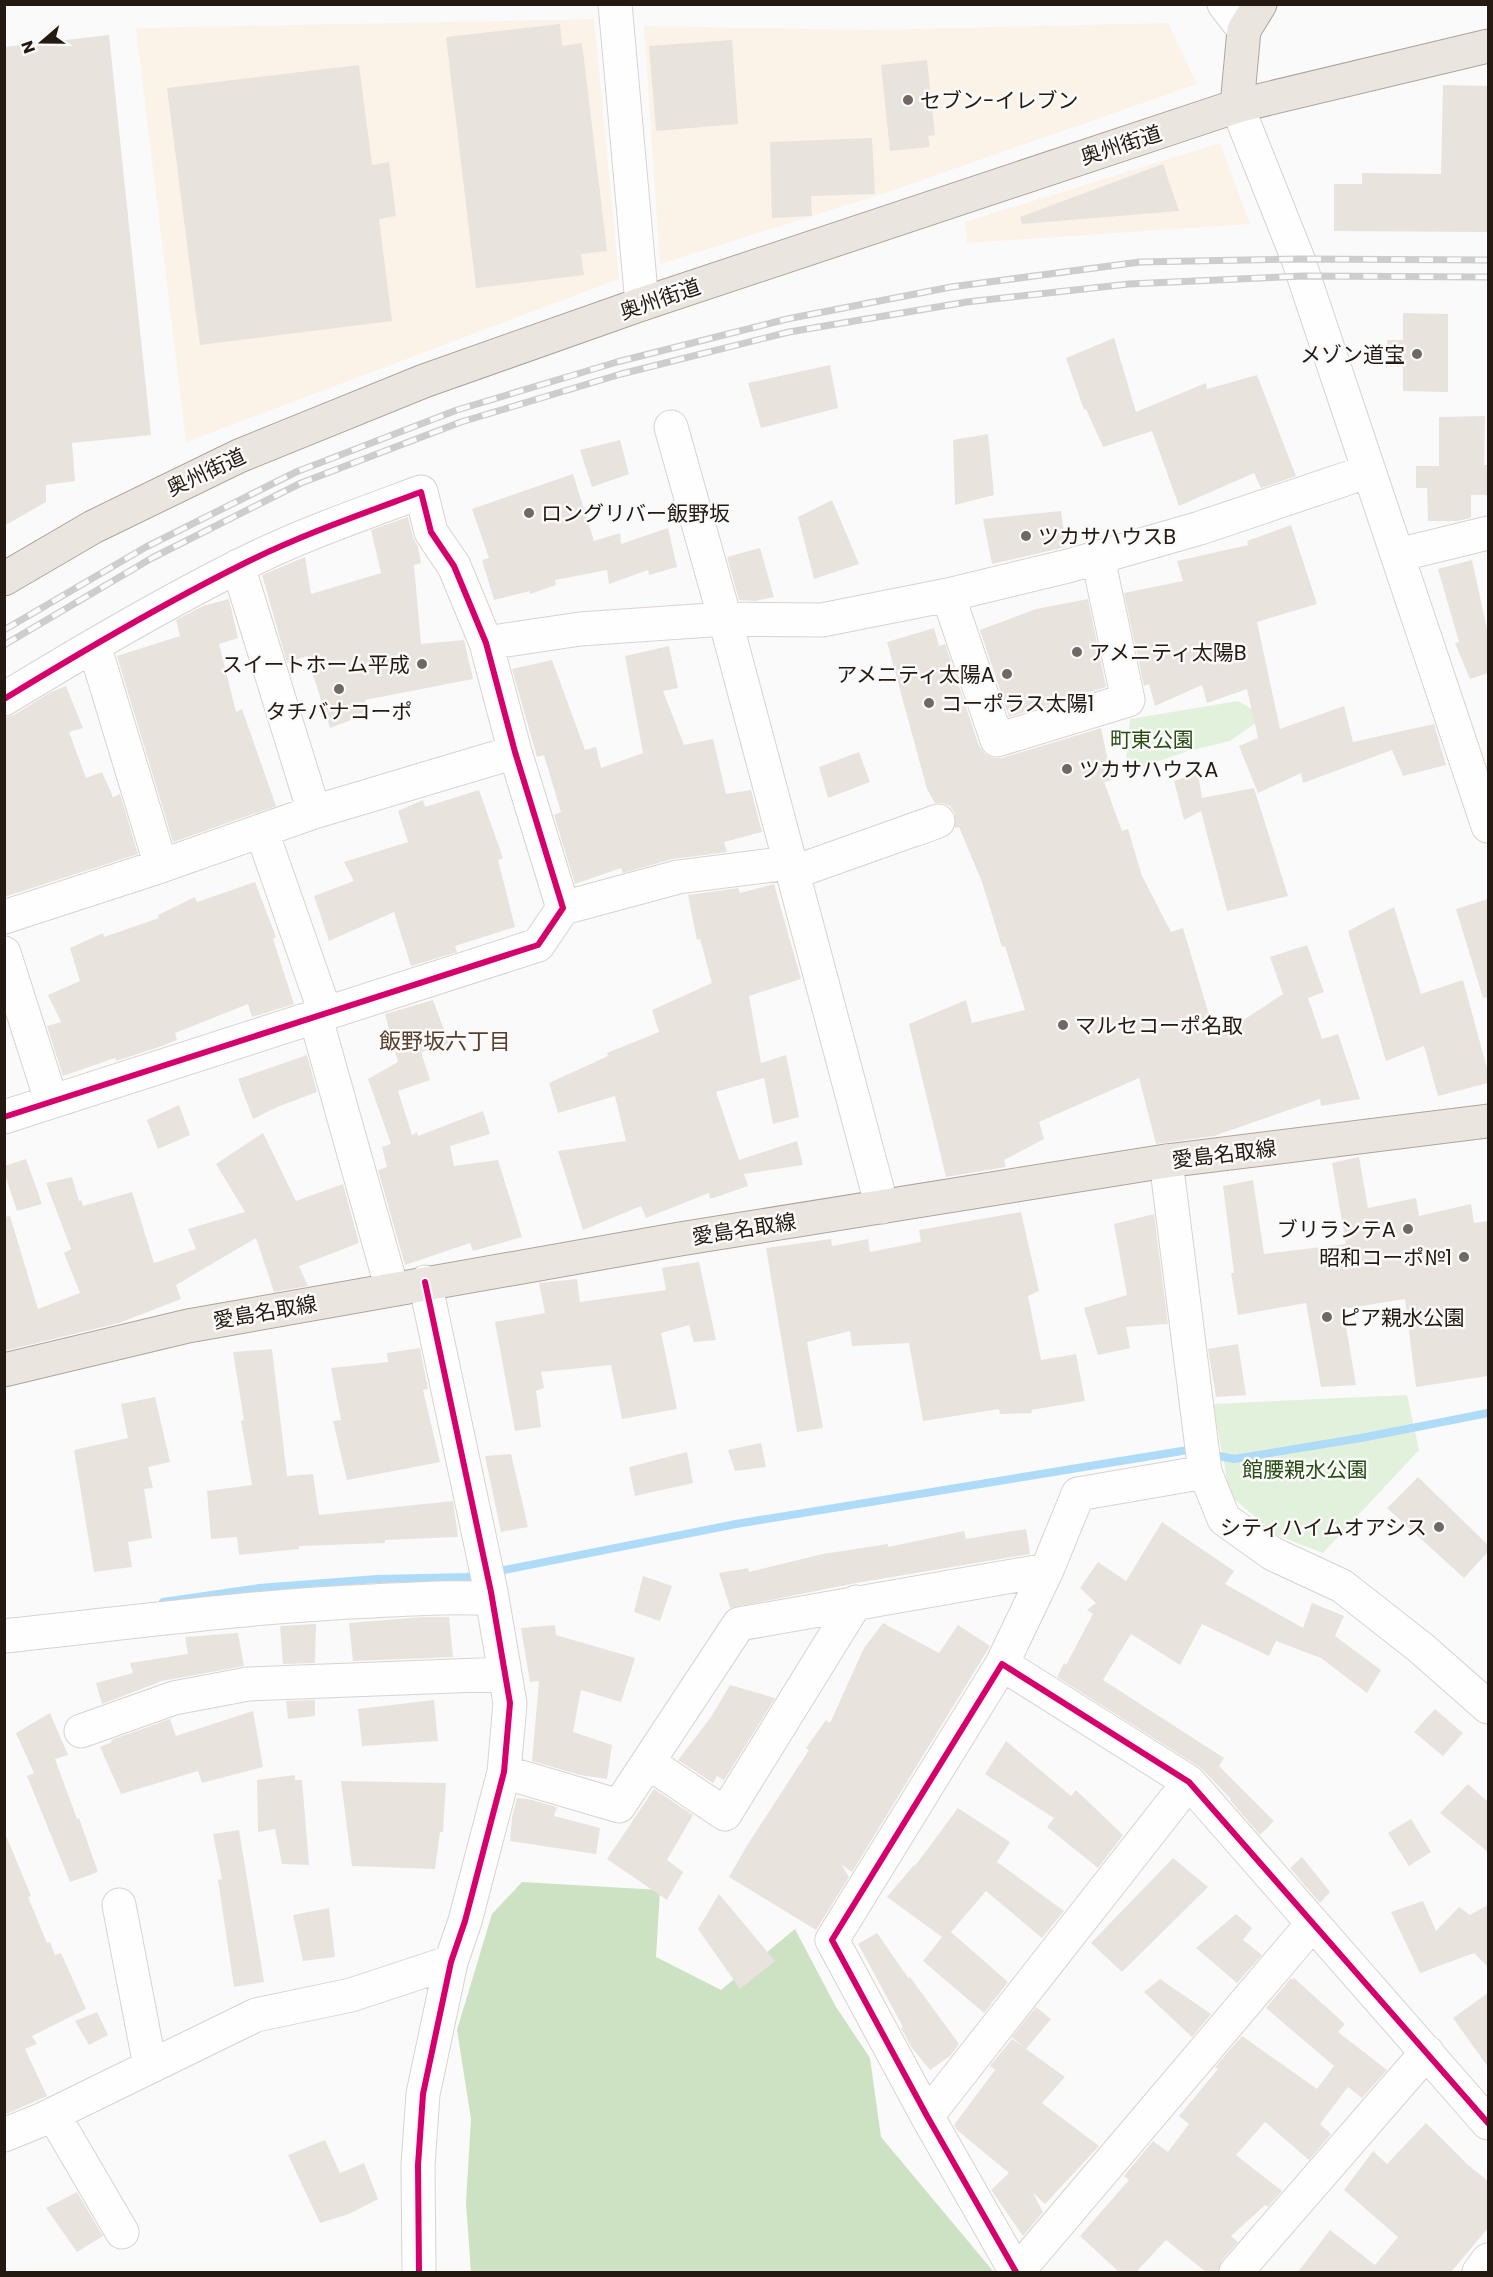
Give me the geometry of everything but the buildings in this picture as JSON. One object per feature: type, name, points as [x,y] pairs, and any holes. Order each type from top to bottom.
[{"type":"main road","points":[[1237,106],[1252,17]]},
{"type":"main road","name":"奥州街道","points":[[4,579],[93,527],[239,456],[424,381],[642,304],[1237,106],[1488,46]]},
{"type":"main road","name":"愛島名取線","points":[[4,1370],[188,1326],[424,1282],[1166,1161],[1488,1120]]},
{"type":"street","points":[[615,4],[642,304]]},
{"type":"street","points":[[1224,4],[1252,17]]},
{"type":"street","points":[[1237,106],[1298,259],[1488,826]]},
{"type":"street","points":[[671,427],[725,619],[882,1207]]},
{"type":"street","points":[[486,643],[580,629],[725,619],[822,620],[948,595],[1098,558],[1200,528],[1369,471]]},
{"type":"street","points":[[4,699],[94,645],[238,566],[303,536],[421,492],[431,532],[454,566],[486,643],[515,752],[563,908]]},
{"type":"street","points":[[1398,555],[1488,533]]},
{"type":"street","points":[[948,595],[997,740],[1128,700],[1098,558]]},
{"type":"street","points":[[238,566],[314,812]]},
{"type":"street","points":[[94,645],[161,866]]},
{"type":"street","points":[[4,917],[262,832],[314,812],[515,752]]},
{"type":"street","points":[[4,1117],[320,1013],[538,945],[563,908],[678,876],[789,862],[806,868],[938,821],[917,829]]},
{"type":"street","points":[[262,832],[320,1013],[392,1288]]},
{"type":"street","points":[[4,953],[51,1100]]},
{"type":"street","points":[[1166,1161],[1205,1472],[1224,1519],[1273,1554],[1342,1586],[1421,1648],[1488,1707]]},
{"type":"street","points":[[419,2272],[417,2165],[423,2094],[451,1962],[465,1920],[504,1772],[510,1703],[492,1596],[424,1282]]},
{"type":"street","points":[[1205,1472],[1078,1494],[1047,1570],[1002,1664],[832,1940],[927,2116],[1017,2272],[1313,1923]]},
{"type":"street","points":[[504,1772],[619,1806],[650,1763],[739,1624],[1047,1570]]},
{"type":"street","points":[[4,1636],[241,1610],[332,1603],[492,1596]]},
{"type":"street","points":[[650,1763],[725,1814],[856,1602]]},
{"type":"street","points":[[1002,1664],[1189,1782],[1488,2123]]},
{"type":"street","points":[[81,1731],[174,1698],[248,1684],[505,1674]]},
{"type":"street","points":[[927,2116],[1189,1782]]},
{"type":"street","points":[[119,1905],[150,2066]]},
{"type":"street","points":[[5,2133],[53,2114],[256,2015],[351,1995],[451,1962]]},
{"type":"street","points":[[1236,2272],[1426,2052]]},
{"type":"street","points":[[53,2114],[122,2232]]},
{"type":"street","points":[[1479,2272],[1488,2260]]},
{"type":"shaded area","points":[[594,19],[619,279],[186,442],[136,28]]},
{"type":"shaded area","points":[[1168,23],[1197,84],[885,193],[660,264],[644,26],[869,30]]},
{"type":"shaded area","points":[[1220,143],[1250,224],[967,243],[965,222]]},
{"type":"green space","name":"町東公園","points":[[1238,701],[1257,712],[1257,722],[1230,741],[1188,751],[1125,773],[1130,719]]},
{"type":"green space","name":"館腰親水公園","points":[[1407,1395],[1419,1450],[1323,1553],[1274,1534],[1230,1495],[1213,1404]]},
{"type":"green space","points":[[522,1882],[660,1890],[656,1957],[721,1990],[795,1929],[836,2007],[870,2058],[881,2137],[993,2271],[471,2272],[466,2203],[471,2119],[457,2030],[492,1914]]},
{"type":"waterway","points":[[1209,1454],[1234,1459],[1361,1438],[1488,1413]]},
{"type":"waterway","points":[[494,1572],[736,1524],[1188,1450],[1196,1451]]},
{"type":"waterway","points":[[163,1602],[259,1588],[377,1579],[467,1577],[481,1574]]},
{"type":"railway","points":[[4,630],[146,547],[296,472],[457,410],[617,362],[787,319],[951,287],[1140,262],[1298,259],[1488,260]]},
{"type":"railway","points":[[4,645],[152,558],[301,483],[461,422],[621,374],[789,332],[967,302],[1129,284],[1303,276],[1488,277]]},
{"type":"cycle path","points":[[4,699],[120,630],[261,555],[306,535],[421,492],[431,532],[454,566],[486,643],[515,752],[563,908],[538,945],[4,1117]]},
{"type":"cycle path","points":[[419,2272],[418,2165],[423,2094],[451,1962],[465,1921],[504,1772],[510,1703],[491,1592],[425,1282]]},
{"type":"cycle path","points":[[1016,2272],[927,2116],[832,1940],[1002,1664],[1189,1782],[1488,2123]]},
{"type":"place","name":"セブン-イレブン","points":[[908,100]]},
{"type":"place","name":"メゾン道宝","points":[[1417,354]]},
{"type":"place","name":"ロングリバー飯野坂","points":[[529,513]]},
{"type":"place","name":"ツカサハウスB","points":[[1026,536]]},
{"type":"place","name":"アメニティ太陽B","points":[[1077,652]]},
{"type":"place","name":"スイートホーム平成","points":[[422,664]]},
{"type":"place","name":"アメニティ太陽A","points":[[1007,674]]},
{"type":"place","name":"タチバナコーポ","points":[[339,689]]},
{"type":"place","name":"コーポラス太陽1","points":[[929,703]]},
{"type":"place","name":"ツカサハウスA","points":[[1067,769]]},
{"type":"place","name":"マルセコーポ名取","points":[[1063,1025]]},
{"type":"place","name":"ブリランテA","points":[[1408,1229]]},
{"type":"place","name":"昭和コーポ№1","points":[[1464,1257]]},
{"type":"place","name":"ピア親水公園","points":[[1327,1317]]},
{"type":"place","name":"シティハイムオアシス","points":[[1439,1527]]},
{"type":"district","name":"飯野坂六丁目","points":[[445,1041]]}]
